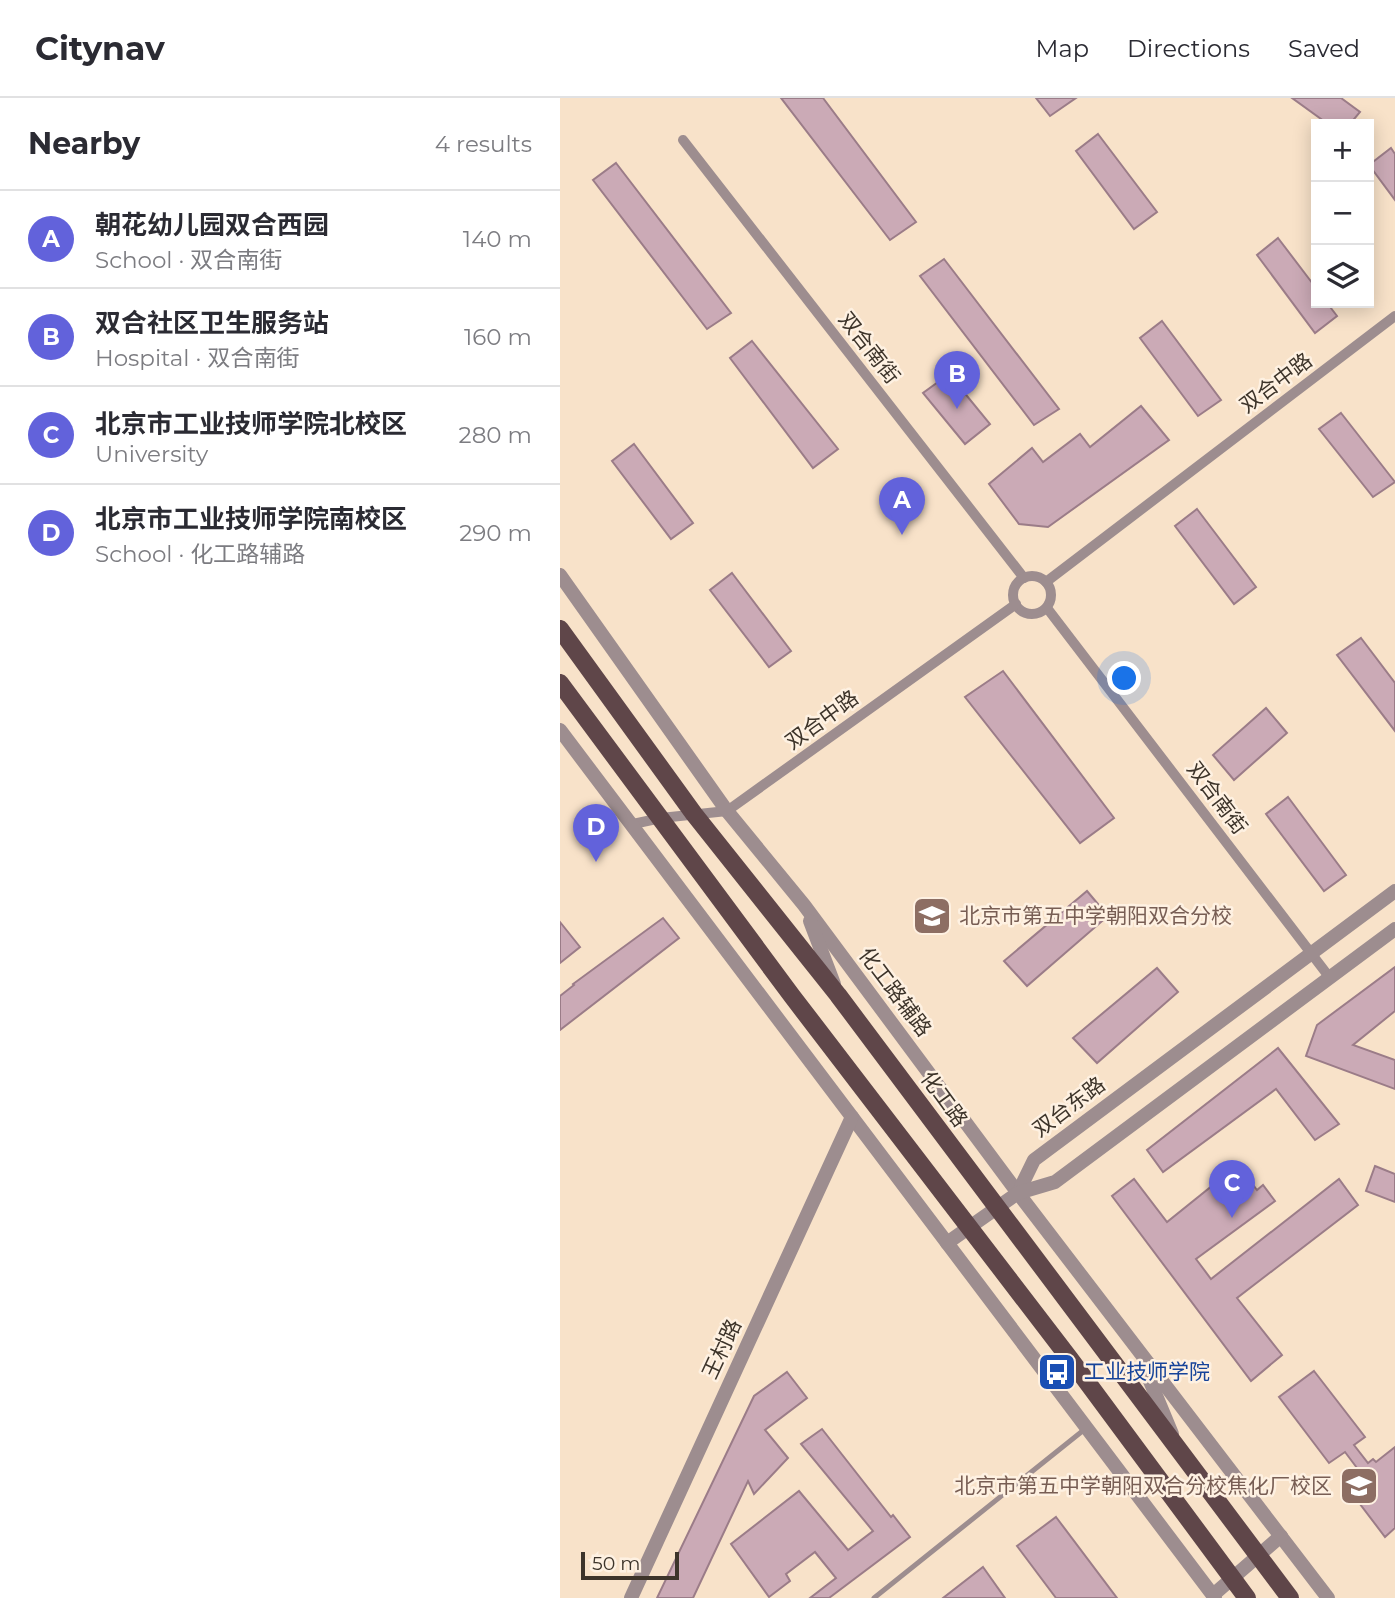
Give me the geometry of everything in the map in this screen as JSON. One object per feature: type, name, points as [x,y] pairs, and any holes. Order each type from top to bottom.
[{"type":"main road","name":"化工路","points":[[560,629],[694,814],[838,995],[1290,1598]]},
{"type":"main road","points":[[560,683],[792,996],[1070,1359],[1247,1598]]},
{"type":"street","name":"双合南街","points":[[683,140],[1024,578]]},
{"type":"street","name":"双合中路","points":[[1046,582],[1395,316]]},
{"type":"street","name":"化工路辅路","points":[[560,575],[727,811],[804,905],[1017,1193],[1328,1598]]},
{"type":"street","points":[[1035,577],[1046,582],[1051,592],[1047,608],[1036,614],[1024,612],[1016,604],[1014,592],[1024,578],[1035,577]]},
{"type":"street","name":"双合中路","points":[[727,811],[1016,604]]},
{"type":"street","name":"双合南街","points":[[1047,608],[1330,978]]},
{"type":"street","points":[[560,730],[1214,1596],[1231,1577],[1281,1536]]},
{"type":"street","points":[[633,824],[661,818],[727,811]]},
{"type":"street","name":"双台东路","points":[[1017,1193],[1034,1160],[1395,891]]},
{"type":"street","points":[[804,905],[838,995]]},
{"type":"street","points":[[947,1243],[1017,1193],[1055,1182],[1395,929]]},
{"type":"street","name":"王村路","points":[[631,1598],[852,1117]]},
{"type":"street","points":[[1136,1348],[1180,1451]]},
{"type":"lane","points":[[874,1598],[1086,1428]]},
{"type":"building","points":[[781,98],[823,98],[916,222],[890,240]]},
{"type":"building","points":[[1036,98],[1076,98],[1050,116]]},
{"type":"building","points":[[1292,98],[1341,98],[1360,112],[1354,119],[1321,119]]},
{"type":"building","points":[[1098,134],[1157,212],[1134,229],[1076,151]]},
{"type":"building","points":[[1391,148],[1395,154],[1395,200],[1374,172],[1374,161]]},
{"type":"building","points":[[616,163],[731,313],[707,329],[593,180]]},
{"type":"building","points":[[1278,238],[1311,281],[1311,308],[1331,308],[1337,316],[1315,333],[1257,255]]},
{"type":"building","points":[[944,259],[1059,409],[1034,425],[920,276]]},
{"type":"building","points":[[1162,321],[1221,400],[1198,416],[1140,338]]},
{"type":"building","points":[[752,341],[838,449],[813,468],[730,358]]},
{"type":"building","points":[[949,374],[990,424],[965,444],[923,393]]},
{"type":"building","points":[[1141,406],[1169,440],[1048,527],[1019,524],[989,484],[1032,448],[1043,462],[1080,434],[1090,447]]},
{"type":"building","points":[[1341,413],[1395,482],[1373,497],[1319,429]]},
{"type":"building","points":[[634,444],[693,523],[671,539],[612,461]]},
{"type":"building","points":[[1197,509],[1256,587],[1234,604],[1175,526]]},
{"type":"building","points":[[732,573],[791,651],[769,667],[710,590]]},
{"type":"building","points":[[1361,638],[1395,683],[1395,731],[1337,655]]},
{"type":"building","points":[[1003,671],[1114,818],[1080,843],[965,697]]},
{"type":"building","points":[[1266,708],[1287,733],[1234,780],[1213,755]]},
{"type":"building","points":[[1288,797],[1346,875],[1324,891],[1266,814]]},
{"type":"building","points":[[1087,891],[1108,916],[1027,986],[1004,961]]},
{"type":"building","points":[[663,918],[679,938],[560,1030],[560,996]]},
{"type":"building","points":[[560,922],[580,947],[560,963]]},
{"type":"building","points":[[1395,967],[1395,1011],[1353,1045],[1395,1060],[1395,1089],[1306,1056],[1317,1025]]},
{"type":"building","points":[[1157,968],[1178,992],[1097,1063],[1073,1038]]},
{"type":"building","points":[[1278,1048],[1339,1124],[1315,1140],[1276,1089],[1163,1172],[1147,1150]]},
{"type":"building","points":[[1238,1165],[1257,1190],[1263,1185],[1275,1201],[1196,1259],[1211,1279],[1339,1179],[1358,1205],[1237,1298],[1282,1355],[1251,1381],[1112,1196],[1134,1179],[1167,1222]]},
{"type":"building","points":[[1375,1166],[1395,1174],[1395,1202],[1366,1191]]},
{"type":"building","points":[[1314,1371],[1365,1437],[1354,1445],[1368,1463],[1373,1459],[1376,1462],[1395,1447],[1395,1528],[1385,1537],[1344,1483],[1360,1472],[1345,1452],[1329,1463],[1279,1397]]},
{"type":"building","points":[[787,1372],[807,1398],[765,1430],[788,1458],[754,1494],[748,1481],[693,1598],[657,1598],[754,1396]]},
{"type":"building","points":[[822,1429],[910,1537],[829,1598],[810,1598],[836,1578],[815,1552],[786,1574],[790,1581],[769,1597],[731,1544],[799,1491],[848,1550],[873,1531],[801,1444]]},
{"type":"building","points":[[1056,1517],[1117,1598],[1056,1598],[1017,1546]]},
{"type":"building","points":[[983,1567],[1005,1598],[943,1598]]},
{"type":"place","name":"双合社区卫生服务站","points":[[957,409]]},
{"type":"place","name":"朝花幼儿园双合西园","points":[[902,535]]},
{"type":"place","name":"北京市工业技师学院南校区","points":[[596,862]]},
{"type":"place","name":"北京市第五中学朝阳双合分校","points":[[932,916]]},
{"type":"place","name":"北京市工业技师学院北校区","points":[[1232,1218]]},
{"type":"place","name":"工业技师学院","points":[[1057,1372]]},
{"type":"place","name":"北京市第五中学朝阳双合分校焦化厂校区","points":[[1359,1486]]}]
